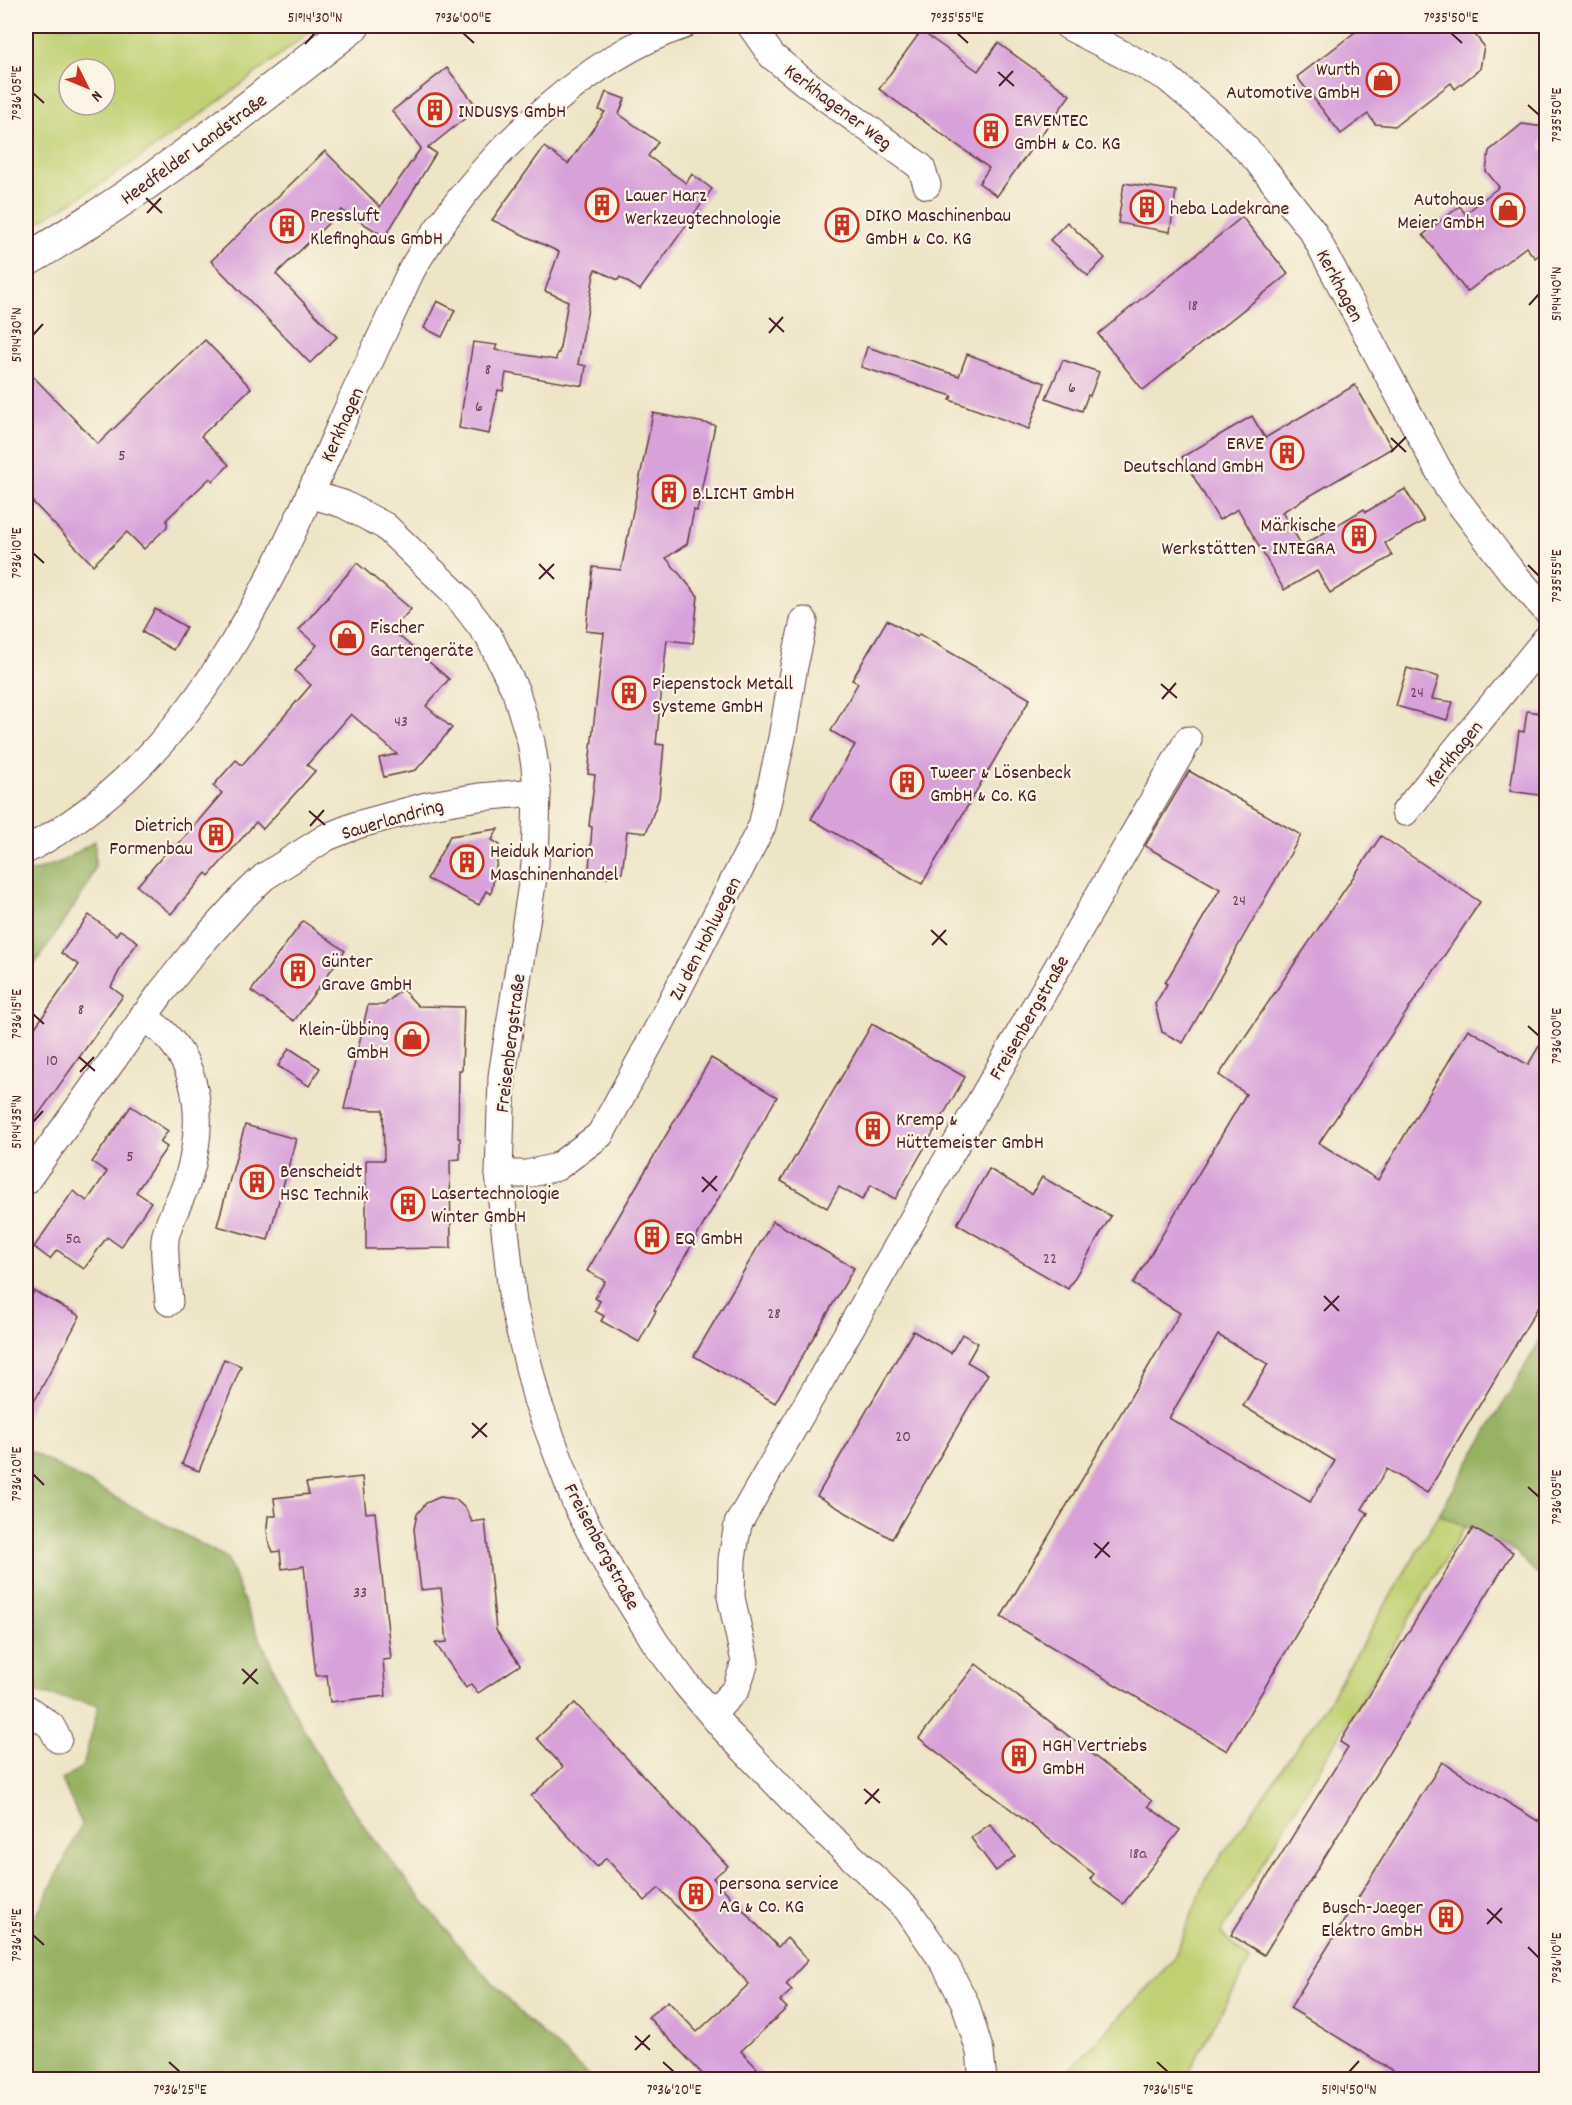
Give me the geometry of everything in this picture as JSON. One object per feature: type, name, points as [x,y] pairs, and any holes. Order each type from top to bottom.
[{"type":"main road","name":"Heedfelder Landstraße","points":[[26,260],[156,176],[353,26]]},
{"type":"street","name":"Kerkhagen","points":[[26,850],[76,820],[112,793],[194,704],[225,659],[259,601],[413,267],[444,219],[474,179],[515,136],[576,83],[622,53],[682,26]]},
{"type":"street","name":"Kerkhagener Weg","points":[[751,26],[772,56],[921,167],[927,185]]},
{"type":"street","name":"Kerkhagen","points":[[1068,26],[1166,77],[1222,124],[1263,168],[1313,232],[1448,488],[1511,571],[1546,610]]},
{"type":"street","name":"Freisenbergstraße","points":[[310,494],[343,504],[385,526],[456,594],[489,637],[516,692],[531,742],[536,766],[537,792],[535,865],[502,1076],[499,1174],[513,1304],[537,1400],[576,1504],[610,1570],[686,1684],[808,1816],[907,1909],[945,1964],[965,2003],[980,2052],[983,2079]]},
{"type":"street","name":"Zu den Hohlwegen","points":[[499,1174],[527,1174],[557,1167],[600,1135],[762,826],[782,738],[804,621]]},
{"type":"street","name":"Kerkhagen","points":[[1405,812],[1546,639]]},
{"type":"street","name":"Freisenbergstraße","points":[[712,1714],[736,1689],[745,1662],[731,1596],[732,1559],[738,1524],[1188,740]]},
{"type":"street","name":"Sauerlandring","points":[[26,1181],[143,1016],[196,949],[264,877],[327,837],[357,825],[429,805],[479,797],[537,792]]},
{"type":"street","points":[[143,1016],[164,1033],[182,1058],[192,1076],[198,1106],[197,1131],[188,1179],[165,1235],[169,1302]]},
{"type":"street","points":[[26,1708],[51,1726],[58,1739]]},
{"type":"green space","points":[[26,26],[313,26],[311,31],[172,135],[26,229]]},
{"type":"green space","points":[[95,841],[95,867],[87,887],[26,977],[26,874],[63,861]]},
{"type":"green space","points":[[1546,1330],[1546,1581],[1515,1551],[1439,1514]]},
{"type":"green space","points":[[26,1449],[227,1558],[248,1612],[291,1706],[329,1774],[371,1836],[464,1952],[526,2019],[593,2079],[26,2079],[26,1937],[82,1824],[62,1780],[83,1766],[99,1705],[26,1691]]},
{"type":"green space","points":[[1439,1514],[1465,1526],[1221,1933],[1250,1961],[1184,2079],[1060,2080],[1173,1960],[1207,1877],[1328,1702]]},
{"type":"building","name":"Wurth Automotive GmbH","points":[[1363,26],[1468,26],[1484,46],[1480,69],[1455,89],[1451,83],[1395,126],[1375,124],[1368,114],[1341,134],[1297,77]]},
{"type":"building","name":"ERVENTEC GmbH & Co. KG","points":[[921,31],[978,71],[998,43],[1070,95],[997,196],[979,183],[989,168],[879,89]]},
{"type":"building","name":"Pressluft Klefinghaus GmbH","points":[[447,68],[478,108],[428,148],[436,153],[385,237],[342,210],[276,274],[337,337],[310,363],[211,261],[325,151],[380,207],[421,148],[392,111]]},
{"type":"building","name":"Lauer Harz Werkzeugtechnologie","points":[[606,92],[625,99],[619,114],[658,142],[648,156],[686,183],[692,174],[712,189],[640,290],[620,277],[618,280],[595,269],[578,364],[586,366],[583,386],[506,373],[503,391],[498,390],[489,434],[459,428],[473,342],[497,345],[495,350],[556,360],[568,301],[545,291],[559,252],[492,220],[544,147],[568,164],[605,112],[599,110]]},
{"type":"building","name":"Autohaus Meier GmbH","points":[[1522,124],[1544,127],[1541,147],[1546,154],[1546,249],[1535,258],[1526,247],[1467,292],[1423,235],[1460,206],[1465,214],[1499,187],[1486,171],[1489,151]]},
{"type":"building","name":"heba Ladekrane","points":[[1124,183],[1176,191],[1170,232],[1118,223]]},
{"type":"building","points":[[1242,217],[1288,274],[1143,390],[1098,334]]},
{"type":"building","points":[[1067,222],[1105,258],[1088,276],[1050,240]]},
{"type":"building","points":[[437,301],[455,310],[442,337],[424,328]]},
{"type":"building","points":[[205,340],[251,388],[201,436],[229,465],[213,481],[210,478],[167,519],[167,527],[144,549],[127,532],[93,565],[26,495],[26,369],[98,444]]},
{"type":"building","points":[[867,347],[959,376],[967,354],[1045,383],[1029,429],[950,400],[952,396],[861,367]]},
{"type":"building","points":[[1063,360],[1099,372],[1082,411],[1046,398]]},
{"type":"building","points":[[1355,385],[1392,448],[1282,512],[1302,546],[1364,509],[1366,512],[1405,489],[1424,521],[1385,543],[1392,556],[1330,593],[1317,571],[1284,590],[1238,509],[1219,520],[1182,457],[1252,416],[1265,438]]},
{"type":"building","name":"Piepenstock Metall Systeme GmbH","points":[[653,413],[715,425],[697,511],[694,510],[687,544],[666,558],[698,596],[693,643],[667,640],[656,744],[664,745],[659,798],[646,833],[627,831],[622,873],[610,873],[608,878],[595,877],[589,869],[592,827],[589,826],[595,775],[588,774],[604,633],[586,631],[593,567],[621,570]]},
{"type":"building","points":[[357,563],[411,609],[392,630],[449,679],[426,706],[452,728],[416,770],[384,777],[379,758],[397,754],[351,714],[307,765],[315,771],[301,787],[263,829],[256,822],[209,876],[206,873],[171,914],[137,886],[173,844],[176,847],[222,793],[213,786],[236,760],[242,765],[311,685],[295,671],[317,645],[299,630]]},
{"type":"building","points":[[155,609],[186,627],[173,650],[142,632]]},
{"type":"building","name":"Tweer & Lösenbeck GmbH & Co. KG","points":[[887,620],[917,637],[919,634],[1030,699],[922,884],[811,819],[855,745],[831,731],[858,683],[852,680]]},
{"type":"building","points":[[1407,668],[1439,677],[1432,699],[1453,702],[1447,720],[1396,706]]},
{"type":"building","points":[[1527,711],[1546,714],[1546,796],[1510,791],[1519,731],[1524,732]]},
{"type":"building","points":[[1189,771],[1301,835],[1183,1043],[1162,1032],[1155,1004],[1220,889],[1145,846]]},
{"type":"building","name":"Heiduk Marion Maschinenhandel","points":[[498,829],[492,840],[500,845],[491,894],[486,891],[479,905],[427,879],[450,836]]},
{"type":"building","points":[[1381,836],[1480,902],[1319,1143],[1378,1180],[1468,1029],[1528,1065],[1546,1034],[1546,1294],[1427,1493],[1387,1469],[1362,1509],[1368,1513],[1227,1751],[1001,1617],[1180,1313],[1133,1284],[1246,1094],[1219,1075]],"holes":[[[1218,1335],[1268,1364],[1243,1406],[1335,1461],[1310,1502],[1169,1418]]]},
{"type":"building","points":[[89,915],[116,935],[120,930],[138,942],[125,960],[111,987],[123,996],[26,1132],[26,1040],[79,965],[61,953]]},
{"type":"building","name":"Günter Grave GmbH","points":[[303,921],[345,951],[294,1021],[251,991]]},
{"type":"building","points":[[402,989],[418,1006],[464,1007],[462,1070],[459,1070],[460,1159],[450,1160],[451,1248],[366,1249],[366,1160],[384,1160],[383,1110],[344,1109],[368,1005],[384,1005]]},
{"type":"building","name":"Kremp & Hüttemeister GmbH","points":[[872,1024],[965,1077],[895,1199],[871,1185],[862,1200],[839,1187],[827,1208],[781,1181]]},
{"type":"building","points":[[289,1048],[320,1068],[309,1086],[278,1066]]},
{"type":"building","points":[[711,1058],[777,1097],[654,1310],[656,1311],[639,1342],[601,1321],[604,1316],[595,1311],[600,1301],[595,1298],[605,1281],[587,1271]]},
{"type":"building","points":[[131,1106],[168,1131],[160,1142],[167,1147],[136,1192],[151,1202],[121,1247],[107,1237],[84,1269],[57,1250],[50,1259],[34,1247],[73,1191],[87,1201],[107,1172],[92,1162]]},
{"type":"building","name":"Benscheidt HSC Technik","points":[[245,1125],[296,1139],[268,1240],[217,1226]]},
{"type":"building","points":[[989,1169],[1032,1194],[1042,1177],[1111,1216],[1068,1289],[957,1224]]},
{"type":"building","points":[[773,1221],[854,1268],[775,1403],[694,1356]]},
{"type":"building","points":[[34,1291],[80,1316],[26,1417],[26,1306]]},
{"type":"building","points":[[913,1331],[951,1353],[962,1334],[978,1343],[967,1362],[988,1374],[892,1539],[817,1496]]},
{"type":"building","points":[[224,1359],[241,1366],[199,1471],[182,1464]]},
{"type":"building","points":[[362,1477],[366,1513],[375,1512],[391,1659],[383,1660],[386,1696],[330,1702],[327,1675],[316,1676],[304,1566],[282,1569],[280,1551],[273,1552],[268,1540],[268,1516],[276,1516],[274,1498],[309,1494],[306,1483]]},
{"type":"building","points":[[440,1497],[455,1499],[466,1509],[472,1522],[485,1520],[496,1630],[520,1665],[478,1693],[471,1684],[466,1688],[435,1643],[447,1642],[441,1588],[421,1590],[414,1529],[417,1514],[426,1503]]},
{"type":"building","points":[[1473,1528],[1513,1552],[1264,1955],[1231,1935],[1348,1747],[1340,1742]]},
{"type":"building","name":"HGH Vertriebs GmbH","points":[[976,1664],[1152,1801],[1148,1806],[1180,1830],[1123,1904],[1090,1879],[1094,1874],[919,1738]]},
{"type":"building","name":"persona service AG & Co. KG","points":[[575,1703],[728,1866],[713,1878],[778,1947],[787,1938],[808,1960],[786,1984],[792,1990],[780,2001],[787,2008],[741,2051],[767,2079],[707,2079],[648,2017],[668,2001],[697,2032],[749,1984],[659,1888],[645,1901],[606,1858],[597,1867],[531,1796],[563,1767],[537,1738]]},
{"type":"building","name":"Busch-Jaeger Elektro GmbH","points":[[1442,1762],[1546,1826],[1546,2079],[1406,2079],[1290,2008]]},
{"type":"building","points":[[990,1824],[1015,1856],[996,1871],[971,1838]]},
{"type":"place","name":"Wurth Automotive GmbH","points":[[1383,80]]},
{"type":"place","name":"INDUSYS GmbH","points":[[435,110]]},
{"type":"place","name":"ERVENTEC GmbH & Co. KG","points":[[991,131]]},
{"type":"place","name":"Lauer Harz Werkzeugtechnologie","points":[[602,205]]},
{"type":"place","name":"heba Ladekrane","points":[[1147,207]]},
{"type":"place","name":"Autohaus Meier GmbH","points":[[1508,210]]},
{"type":"place","name":"DIKO Maschinenbau GmbH & Co. KG","points":[[842,225]]},
{"type":"place","name":"Pressluft Klefinghaus GmbH","points":[[287,226]]},
{"type":"place","name":"ERVE Deutschland GmbH","points":[[1287,453]]},
{"type":"place","name":"B.LICHT GmbH","points":[[669,492]]},
{"type":"place","name":"Märkische Werkstätten - INTEGRA","points":[[1359,536]]},
{"type":"place","name":"Fischer Gartengeräte","points":[[347,638]]},
{"type":"place","name":"Piepenstock Metall Systeme GmbH","points":[[629,693]]},
{"type":"place","name":"Tweer & Lösenbeck GmbH & Co. KG","points":[[907,782]]},
{"type":"place","name":"Dietrich Formenbau","points":[[216,835]]},
{"type":"place","name":"Heiduk Marion Maschinenhandel","points":[[467,862]]},
{"type":"place","name":"Günter Grave GmbH","points":[[298,971]]},
{"type":"place","name":"Klein-Übbing GmbH","points":[[412,1039]]},
{"type":"place","name":"Kremp & Hüttemeister GmbH","points":[[873,1129]]},
{"type":"place","name":"Benscheidt HSC Technik","points":[[257,1182]]},
{"type":"place","name":"Lasertechnologie Winter GmbH","points":[[408,1204]]},
{"type":"place","name":"EQ GmbH","points":[[652,1237]]},
{"type":"place","name":"HGH Vertriebs GmbH","points":[[1019,1756]]},
{"type":"place","name":"persona service AG & Co. KG","points":[[696,1894]]},
{"type":"place","name":"Busch-Jaeger Elektro GmbH","points":[[1446,1917]]}]
